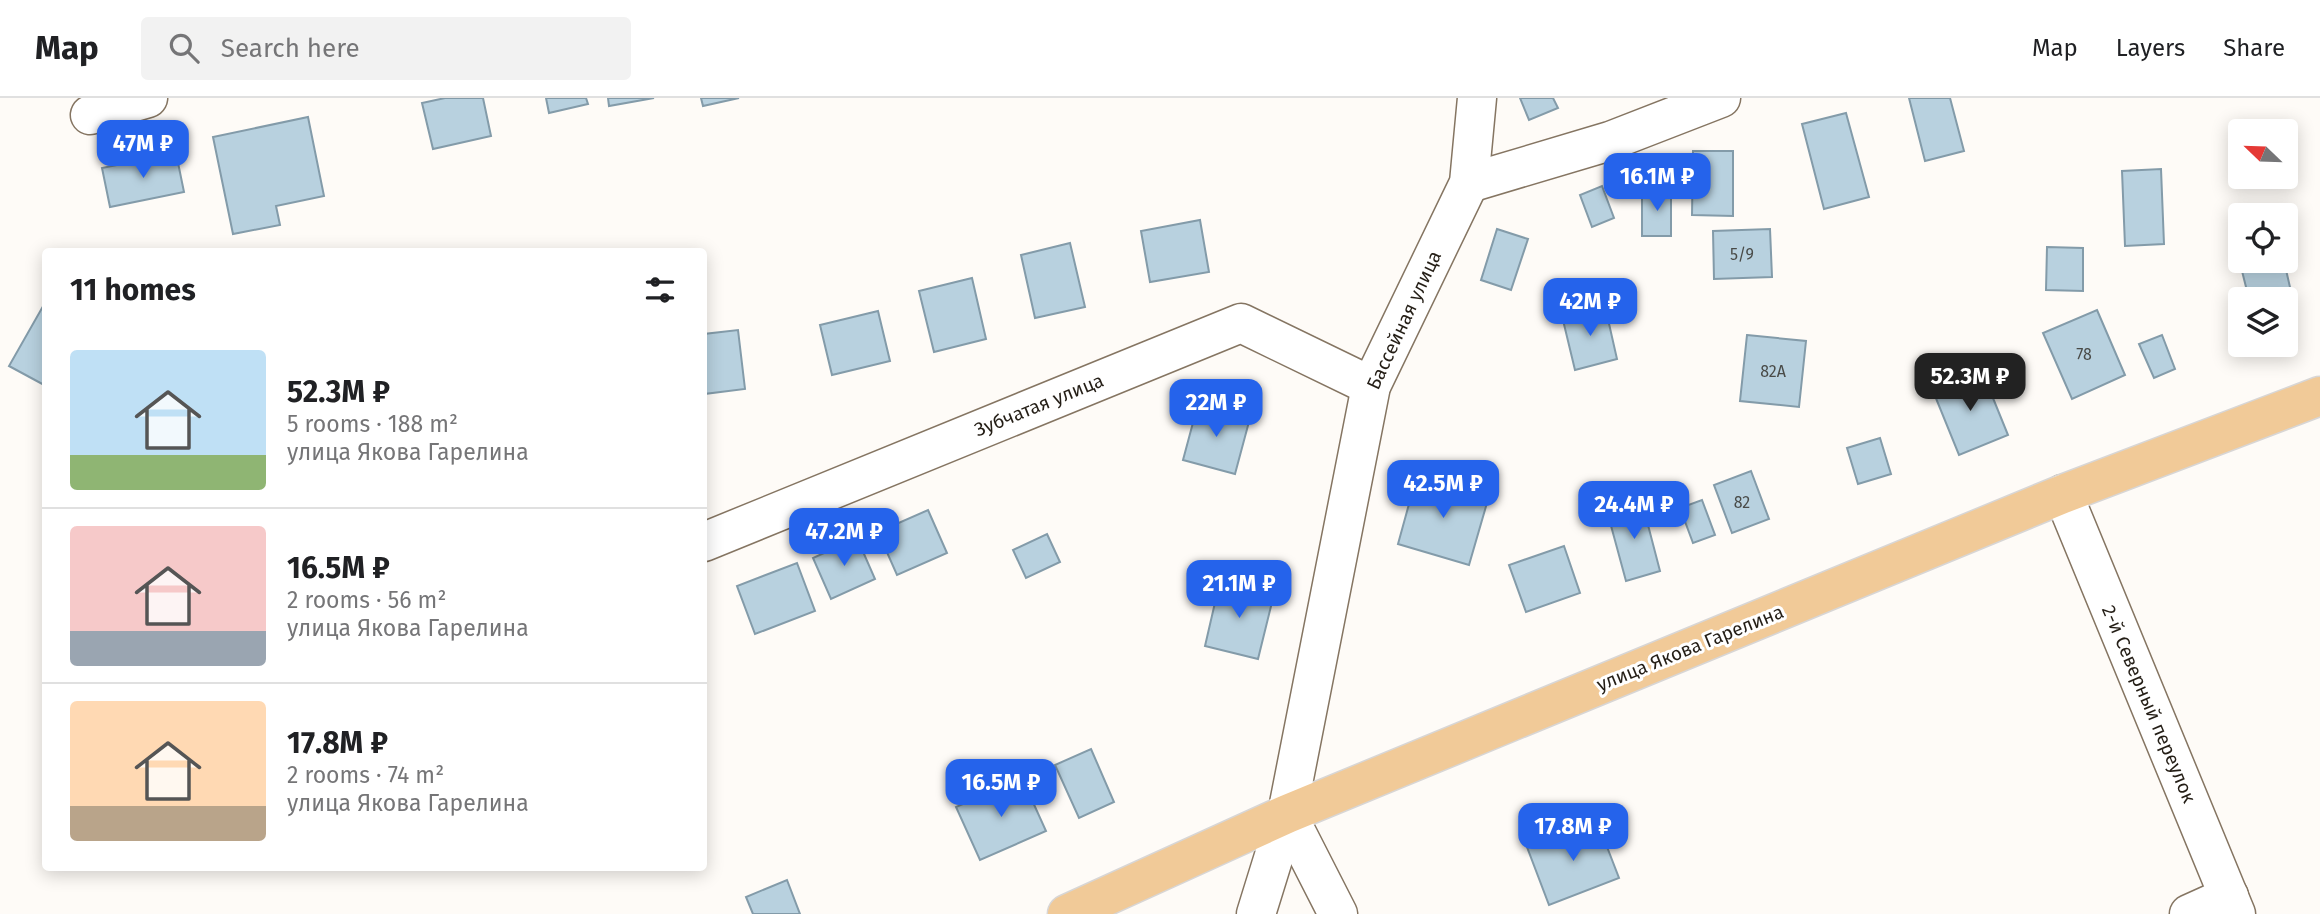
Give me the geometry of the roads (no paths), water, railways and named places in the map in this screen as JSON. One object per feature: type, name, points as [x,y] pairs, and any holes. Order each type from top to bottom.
[{"type":"main road","name":"улица Якова Гарелина","points":[[1067,914],[1287,814],[2063,494],[2320,397]]},
{"type":"street","points":[[89,115],[148,98]]},
{"type":"street","name":"Бассейная улица","points":[[1256,914],[1287,814],[1371,386],[1469,183],[1477,98]]},
{"type":"street","points":[[1469,183],[1610,141],[1721,98]]},
{"type":"street","name":"Зубчатая улица","points":[[707,541],[1241,323],[1371,386]]},
{"type":"street","name":"2-й Северный переулок","points":[[2063,494],[2232,905]]},
{"type":"street","points":[[1287,814],[1338,914]]},
{"type":"street","points":[[2189,914],[2232,905]]}]
